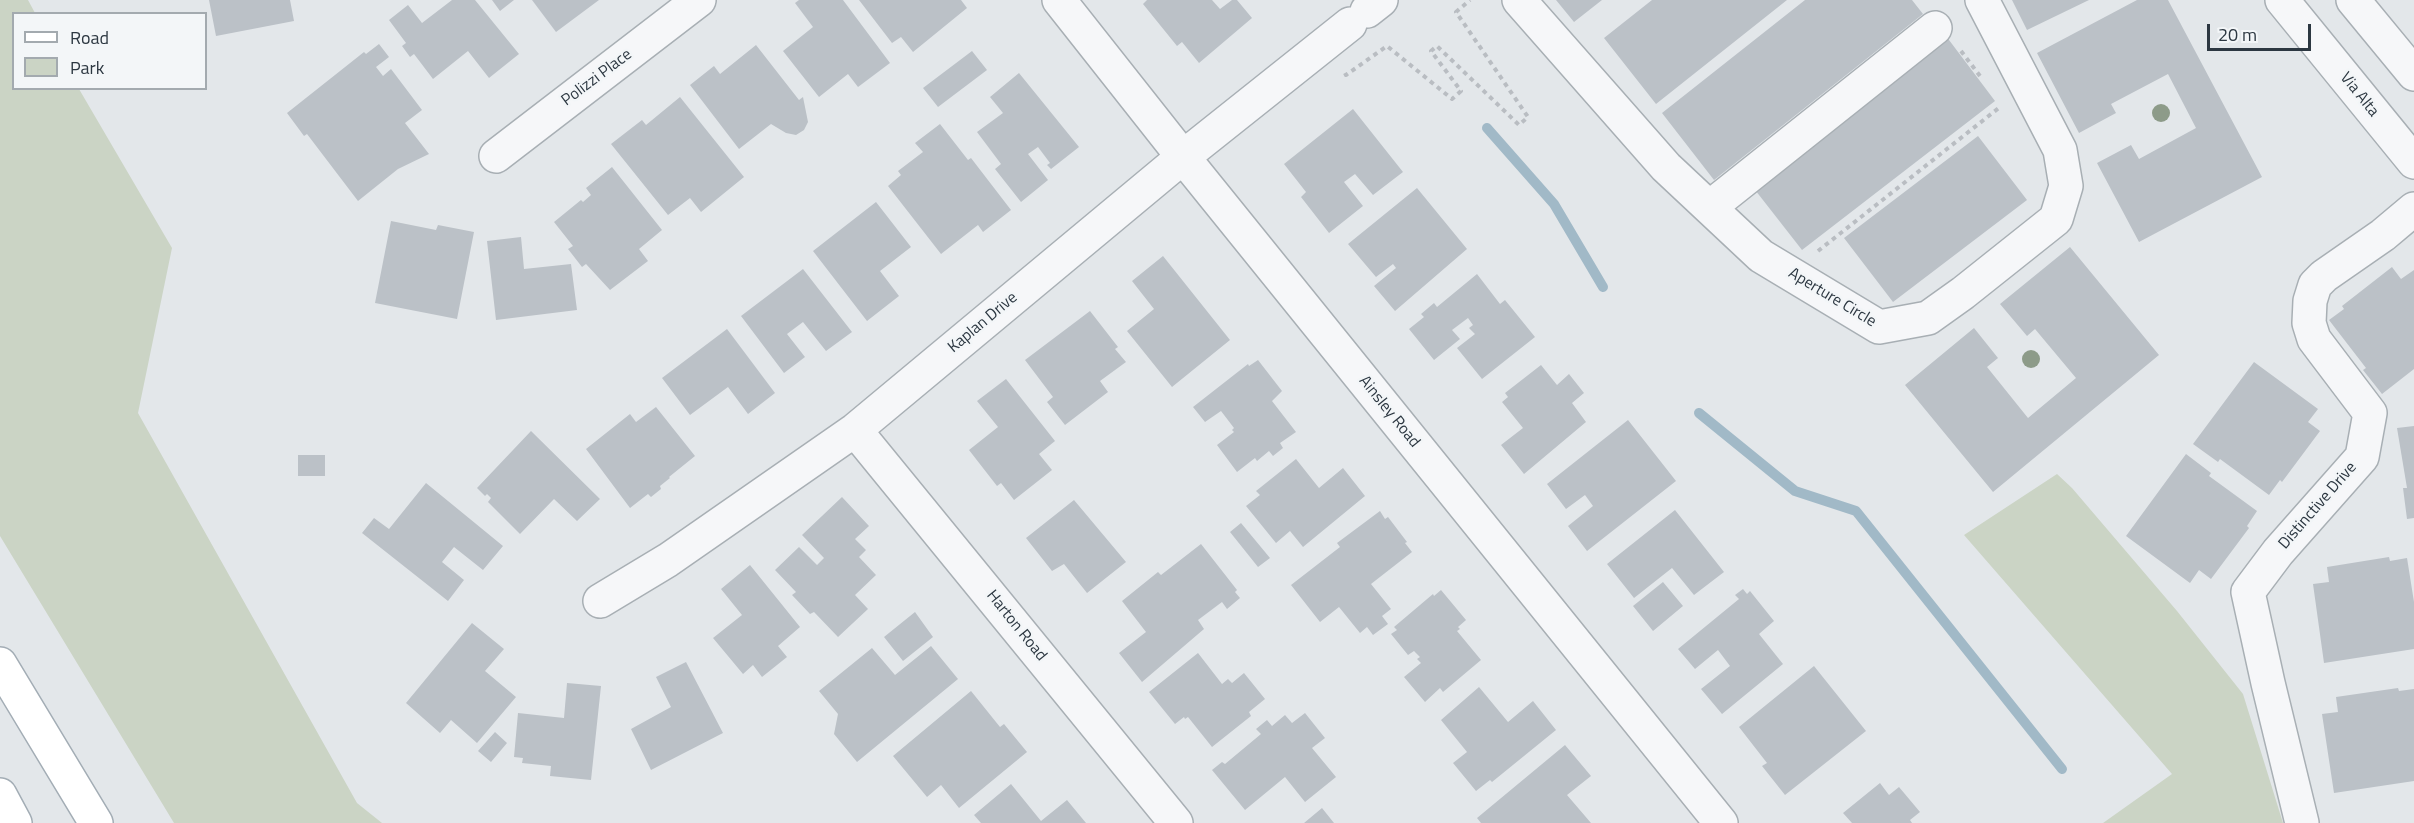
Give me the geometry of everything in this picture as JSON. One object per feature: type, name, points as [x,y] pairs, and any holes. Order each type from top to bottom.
[{"type":"main road","points":[[0,664],[96,823]]},
{"type":"main road","points":[[0,795],[15,823]]},
{"type":"street","name":"Polizzi Place","points":[[496,156],[699,0]]},
{"type":"street","name":"Ainsley Road","points":[[1059,0],[1721,823]]},
{"type":"street","name":"Aperture Circle","points":[[1519,0],[1666,166],[1761,256],[1879,327],[1928,318],[2056,219],[2066,186],[2060,150],[1982,0]]},
{"type":"street","name":"Via Alta","points":[[2282,0],[2414,162]]},
{"type":"street","points":[[2354,0],[2414,74]]},
{"type":"street","name":"Kaplan Drive","points":[[600,601],[668,560],[855,430],[1183,157],[1366,12]]},
{"type":"street","points":[[1710,207],[1946,36]]},
{"type":"street","points":[[2339,70],[2372,85],[2414,138]]},
{"type":"street","name":"Distinctive Drive","points":[[2302,823],[2248,592],[2278,552],[2362,457],[2370,413],[2314,339],[2309,323],[2310,301],[2315,285],[2414,209]]},
{"type":"street","name":"Harton Road","points":[[855,430],[1176,823]]},
{"type":"path","points":[[1322,46],[1346,75],[1387,46],[1452,99],[1461,91],[1431,51],[1437,46],[1519,124],[1528,117],[1456,12],[1470,0]]},
{"type":"path","points":[[1946,36],[1983,79]]},
{"type":"path","points":[[1811,256],[2003,105]]},
{"type":"green space","points":[[0,0],[28,0],[34,12],[12,12],[12,90],[80,90],[172,248],[138,413],[357,803],[382,823],[174,823],[0,536]]},
{"type":"green space","points":[[2057,474],[2072,488],[2177,611],[2243,694],[2283,823],[2103,823],[2172,774],[1964,535]]},
{"type":"building","points":[[209,0],[290,0],[294,21],[216,36]]},
{"type":"building","points":[[452,0],[475,0],[519,54],[489,78],[468,51],[433,79],[414,54],[410,57],[402,46],[406,43],[389,20],[408,5],[422,23]]},
{"type":"building","points":[[492,0],[514,0],[500,11]]},
{"type":"building","points":[[532,0],[599,0],[556,32]]},
{"type":"building","points":[[799,0],[843,0],[890,63],[858,87],[848,74],[819,97],[783,51],[813,27],[795,3]]},
{"type":"building","points":[[859,0],[961,0],[967,8],[913,52],[901,37],[892,43]]},
{"type":"building","points":[[1147,0],[1212,0],[1220,9],[1232,0],[1237,0],[1252,18],[1199,63],[1182,42],[1177,46],[1143,4]]},
{"type":"building","points":[[1556,0],[1602,0],[1574,22]]},
{"type":"building","points":[[1652,0],[1787,0],[1656,104],[1604,38]]},
{"type":"building","points":[[1805,0],[1912,0],[1923,14],[1714,180],[1662,113]]},
{"type":"building","points":[[2012,0],[2089,0],[2027,30]]},
{"type":"building","points":[[2137,0],[2168,0],[2262,177],[2139,242],[2097,163],[2131,145],[2139,159],[2196,128],[2168,74],[2111,104],[2116,113],[2079,133],[2037,53]]},
{"type":"building","points":[[1946,36],[1995,101],[1802,250],[1752,186]]},
{"type":"building","points":[[379,44],[389,57],[376,67],[383,76],[391,69],[422,110],[405,123],[429,154],[398,169],[358,201],[307,134],[304,136],[287,113],[364,52],[366,54]]},
{"type":"building","points":[[756,45],[799,100],[803,97],[808,122],[804,130],[796,135],[786,133],[771,124],[739,149],[690,85],[714,66],[720,74]]},
{"type":"building","points":[[972,51],[987,70],[938,107],[923,88]]},
{"type":"building","points":[[1019,73],[1079,147],[1051,169],[1047,165],[1050,163],[1038,147],[1028,154],[1048,180],[1021,202],[995,169],[1001,164],[977,132],[1003,113],[990,97]]},
{"type":"building","points":[[680,97],[744,177],[701,212],[690,198],[668,215],[611,144],[642,120],[646,125]]},
{"type":"building","points":[[1353,109],[1403,172],[1373,195],[1355,174],[1344,182],[1363,206],[1329,233],[1301,197],[1306,192],[1284,164]]},
{"type":"building","points":[[940,124],[968,160],[971,158],[1011,210],[983,232],[978,225],[941,254],[888,186],[901,175],[898,171],[923,152],[915,143]]},
{"type":"building","points":[[1978,136],[2027,200],[1893,302],[1844,238]]},
{"type":"building","points":[[612,167],[662,230],[639,249],[648,261],[610,290],[586,264],[582,267],[568,249],[573,246],[554,222],[581,200],[583,202],[591,195],[586,188]]},
{"type":"building","points":[[1417,188],[1467,249],[1395,311],[1374,286],[1396,268],[1393,264],[1376,277],[1348,244]]},
{"type":"building","points":[[876,202],[911,247],[880,271],[899,296],[867,321],[813,251]]},
{"type":"building","points":[[391,221],[436,230],[438,225],[474,232],[457,319],[375,303]]},
{"type":"building","points":[[521,237],[524,269],[571,264],[577,310],[496,320],[487,241]]},
{"type":"building","points":[[2070,247],[2159,355],[1993,492],[1905,385],[1974,328],[1998,358],[1987,367],[2028,418],[2076,378],[2035,329],[2027,336],[2000,304]]},
{"type":"building","points":[[1163,256],[1230,340],[1172,387],[1127,331],[1154,309],[1132,281]]},
{"type":"building","points":[[2392,267],[2401,279],[2414,270],[2414,369],[2382,394],[2363,370],[2366,368],[2329,320],[2344,309],[2342,306]]},
{"type":"building","points":[[803,269],[852,332],[826,351],[803,322],[787,334],[805,357],[784,373],[741,316]]},
{"type":"building","points":[[1477,274],[1500,304],[1505,300],[1535,337],[1482,379],[1457,348],[1475,334],[1469,328],[1473,325],[1468,318],[1452,330],[1460,339],[1434,360],[1409,329],[1424,317],[1421,314],[1434,303],[1437,307]]},
{"type":"building","points":[[1090,311],[1118,347],[1115,349],[1126,362],[1100,381],[1108,392],[1065,425],[1047,402],[1053,397],[1025,360]]},
{"type":"building","points":[[727,329],[775,393],[748,414],[728,387],[690,415],[662,378]]},
{"type":"building","points":[[1258,360],[1282,391],[1272,401],[1296,432],[1280,443],[1283,448],[1273,456],[1269,451],[1257,461],[1255,458],[1237,472],[1217,445],[1234,432],[1232,430],[1234,428],[1221,411],[1205,422],[1193,407],[1248,364],[1249,366]]},
{"type":"building","points":[[2254,362],[2318,409],[2308,422],[2320,431],[2282,482],[2280,480],[2269,495],[2220,459],[2218,462],[2193,444]]},
{"type":"building","points":[[1541,365],[1557,385],[1569,374],[1584,393],[1572,403],[1586,422],[1524,474],[1501,445],[1523,428],[1502,402],[1508,397],[1505,393]]},
{"type":"building","points":[[1006,379],[1055,441],[1039,454],[1052,470],[1014,500],[1001,483],[997,486],[969,450],[998,427],[977,401]]},
{"type":"building","points":[[656,407],[695,456],[669,477],[660,486],[661,489],[651,497],[648,494],[630,508],[586,449],[630,414],[636,422]]},
{"type":"building","points":[[1628,420],[1676,481],[1587,551],[1568,526],[1593,506],[1585,495],[1566,509],[1547,484]]},
{"type":"building","points":[[2414,426],[2414,518],[2407,519],[2403,488],[2407,488],[2397,428]]},
{"type":"building","points":[[531,431],[600,499],[577,521],[554,499],[520,534],[488,502],[491,498],[487,494],[485,496],[477,488]]},
{"type":"building","points":[[2186,454],[2211,473],[2209,476],[2257,511],[2247,526],[2249,528],[2211,579],[2199,570],[2190,583],[2126,536]]},
{"type":"building","points":[[298,455],[325,455],[325,476],[298,476]]},
{"type":"building","points":[[1296,459],[1319,488],[1343,468],[1365,496],[1303,547],[1290,531],[1276,543],[1246,506],[1260,495],[1256,491]]},
{"type":"building","points":[[426,483],[503,546],[483,570],[454,547],[442,562],[464,580],[448,601],[362,533],[374,518],[389,529]]},
{"type":"building","points":[[842,497],[869,526],[855,539],[866,550],[859,557],[876,575],[855,595],[868,609],[838,637],[814,612],[810,614],[792,595],[796,592],[775,570],[799,547],[817,565],[824,558],[802,535]]},
{"type":"building","points":[[1074,500],[1126,562],[1087,593],[1064,564],[1052,571],[1026,538]]},
{"type":"building","points":[[1675,510],[1724,572],[1694,595],[1672,568],[1634,598],[1607,564]]},
{"type":"building","points":[[1380,511],[1385,519],[1388,517],[1412,552],[1371,584],[1391,609],[1382,616],[1388,624],[1373,635],[1367,627],[1360,633],[1339,607],[1320,622],[1291,585],[1340,547],[1337,543]]},
{"type":"building","points":[[1241,523],[1270,558],[1258,567],[1230,532]]},
{"type":"building","points":[[1201,544],[1237,590],[1235,592],[1240,598],[1227,609],[1222,602],[1198,620],[1204,629],[1142,682],[1119,653],[1146,632],[1122,601],[1158,572],[1161,575]]},
{"type":"building","points":[[2389,557],[2390,561],[2407,558],[2414,602],[2414,649],[2324,663],[2313,584],[2329,582],[2327,567]]},
{"type":"building","points":[[750,565],[800,627],[778,646],[787,657],[762,677],[753,665],[743,674],[713,638],[742,615],[721,589]]},
{"type":"building","points":[[1663,582],[1683,606],[1653,631],[1633,606]]},
{"type":"building","points":[[1743,589],[1747,594],[1750,591],[1774,621],[1759,634],[1783,664],[1722,714],[1701,689],[1730,666],[1718,650],[1695,669],[1678,649],[1739,599],[1735,595]]},
{"type":"building","points":[[1441,590],[1466,620],[1457,631],[1481,660],[1443,692],[1440,688],[1425,702],[1404,677],[1421,663],[1417,659],[1420,657],[1414,651],[1408,655],[1391,634],[1397,630],[1394,627],[1433,594],[1434,596]]},
{"type":"building","points":[[915,612],[933,637],[903,661],[884,637]]},
{"type":"building","points":[[472,623],[504,649],[485,671],[516,697],[477,743],[451,720],[440,733],[406,703]]},
{"type":"building","points":[[931,646],[958,679],[857,762],[834,734],[838,714],[819,691],[872,648],[895,675]]},
{"type":"building","points":[[1198,653],[1222,684],[1228,679],[1232,683],[1244,673],[1265,699],[1249,712],[1251,716],[1212,747],[1188,717],[1185,719],[1184,717],[1175,724],[1149,692]]},
{"type":"building","points":[[686,662],[723,733],[651,770],[631,729],[671,707],[656,677]]},
{"type":"building","points":[[1814,666],[1866,731],[1785,795],[1762,766],[1767,763],[1739,727]]},
{"type":"building","points":[[567,683],[601,686],[591,780],[550,776],[551,766],[522,763],[523,758],[514,757],[518,713],[564,718]]},
{"type":"building","points":[[1479,687],[1508,722],[1533,701],[1556,730],[1492,782],[1490,780],[1476,791],[1453,763],[1467,752],[1441,720]]},
{"type":"building","points":[[2398,688],[2399,691],[2414,689],[2414,781],[2334,793],[2322,714],[2338,712],[2336,697]]},
{"type":"building","points":[[971,691],[1000,727],[1004,724],[1027,752],[959,808],[941,785],[927,797],[893,756]]},
{"type":"building","points":[[1305,713],[1325,738],[1312,748],[1336,777],[1305,802],[1285,777],[1245,810],[1212,770],[1222,762],[1225,764],[1261,734],[1256,729],[1267,720],[1272,726],[1285,715],[1292,723]]},
{"type":"building","points":[[495,732],[507,743],[491,762],[478,751]]},
{"type":"building","points":[[1565,745],[1591,776],[1567,795],[1591,823],[1481,823],[1477,818]]},
{"type":"building","points":[[1880,783],[1889,795],[1899,787],[1920,812],[1910,820],[1912,823],[1852,823],[1843,813]]},
{"type":"building","points":[[1011,784],[1041,821],[1067,800],[1086,823],[981,823],[974,815]]},
{"type":"building","points":[[1322,808],[1334,823],[1304,823]]},
{"type":"waterway","points":[[1487,128],[1554,204],[1603,287]]},
{"type":"waterway","points":[[1699,413],[1795,491],[1856,511],[2062,769]]}]
